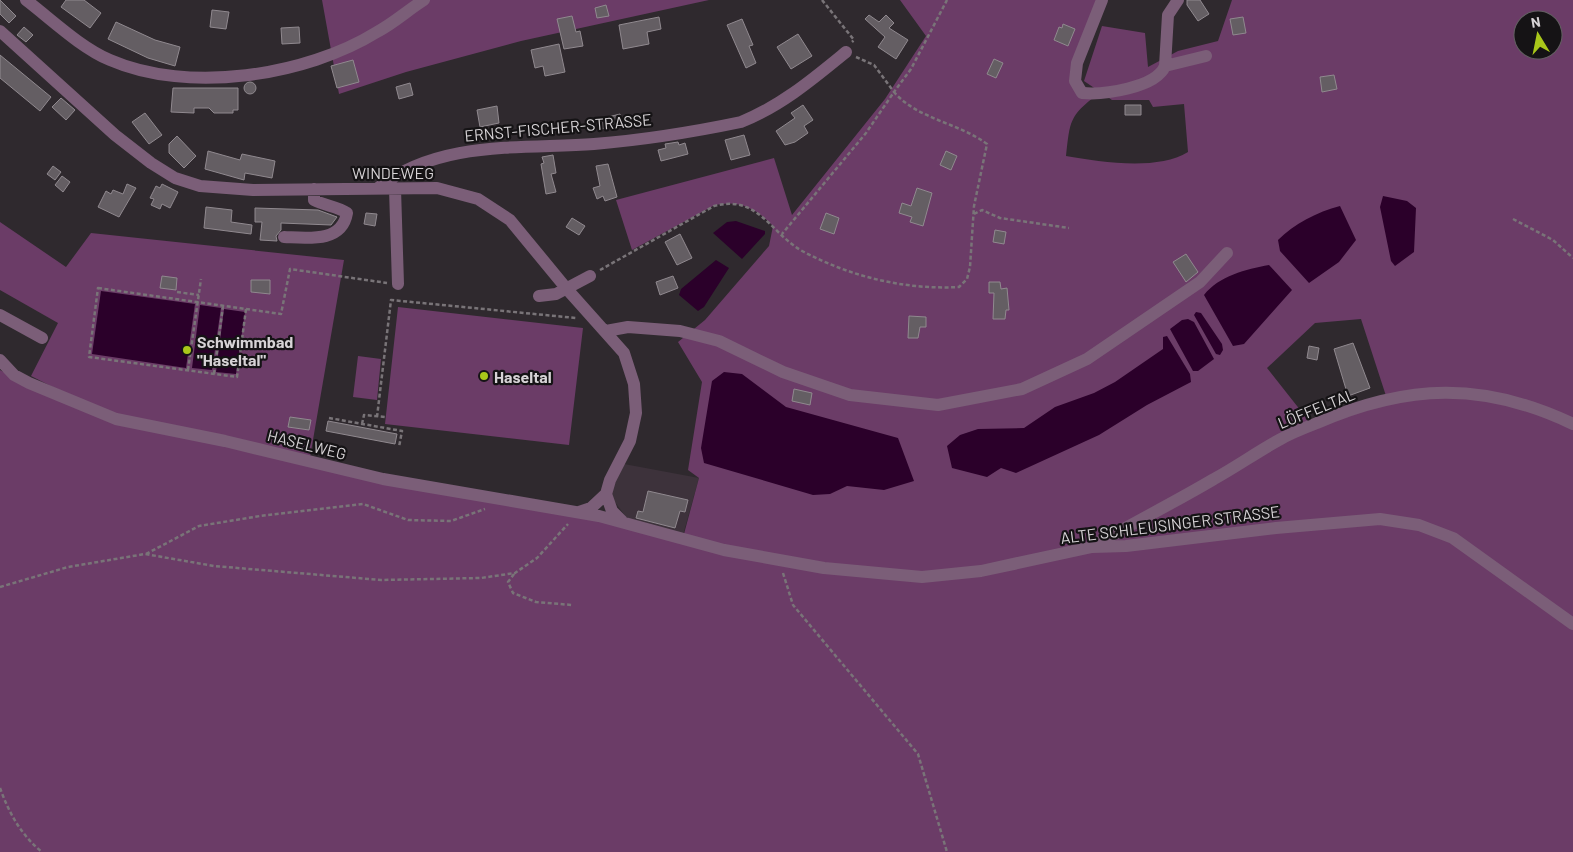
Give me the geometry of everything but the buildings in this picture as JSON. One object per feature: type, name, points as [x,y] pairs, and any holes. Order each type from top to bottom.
[{"type":"street","points":[[26,0],[109,60],[144,71],[173,76],[229,78],[258,75],[334,54],[377,33],[424,0]]},
{"type":"street","points":[[1102,0],[1077,63],[1075,81],[1082,93],[1105,94],[1154,78],[1162,72],[1165,66],[1168,15],[1178,0]]},
{"type":"street","name":"WINDEWEG","points":[[0,31],[115,135],[151,163],[175,178],[200,186],[253,190],[437,188],[459,192],[497,210],[510,220],[566,288],[624,353],[634,384],[636,413],[630,441],[610,480],[606,494]]},
{"type":"street","name":"ERNST-FISCHER-STRASSE","points":[[378,188],[396,174],[461,152],[596,144],[741,122],[762,114],[800,89],[846,52]]},
{"type":"street","points":[[1165,66],[1206,56]]},
{"type":"street","points":[[284,237],[321,238],[336,231],[345,222],[347,212],[314,200],[314,189]]},
{"type":"street","points":[[395,189],[398,284]]},
{"type":"street","points":[[606,331],[628,327],[680,331],[719,341],[783,372],[850,395],[938,405],[1022,388],[1087,359],[1200,282],[1226,253]]},
{"type":"street","points":[[539,296],[556,294],[590,276]]},
{"type":"street","points":[[0,315],[42,338]]},
{"type":"street","name":"HASELWEG","points":[[0,360],[14,375]]},
{"type":"street","name":"HASELWEG","points":[[0,368],[63,399],[116,419],[225,441],[383,479],[600,516]]},
{"type":"street","name":"LÖFFELTAL","points":[[1092,547],[1214,479],[1280,439],[1352,408],[1428,392],[1465,394],[1514,401],[1547,412],[1573,424]]},
{"type":"street","points":[[577,512],[591,508],[606,494],[612,511],[622,521]]},
{"type":"street","name":"ALTE SCHLEUSINGER STRASSE","points":[[600,516],[724,550],[824,568],[922,577],[981,571],[1092,547],[1126,546],[1276,528],[1380,519],[1419,525],[1453,538],[1573,624]]},
{"type":"path","points":[[590,276],[714,206],[726,202],[750,208],[764,217],[789,243],[804,252],[872,279],[938,288],[959,287],[967,279],[970,267],[974,214],[987,144],[977,137],[914,108],[894,92],[874,65],[846,52],[854,40],[822,0]]},
{"type":"path","points":[[782,234],[866,133],[911,70],[947,0]]},
{"type":"path","points":[[974,214],[982,210],[1000,218],[1069,228]]},
{"type":"path","points":[[1513,218],[1553,240],[1573,258]]},
{"type":"path","points":[[246,309],[237,377],[88,357],[98,288],[222,306],[246,309],[281,314],[290,269],[398,284]]},
{"type":"path","points":[[188,370],[201,279]]},
{"type":"path","points":[[177,292],[199,296]]},
{"type":"path","points":[[377,417],[391,300],[577,318]]},
{"type":"path","points":[[214,374],[222,306]]},
{"type":"path","points":[[362,424],[364,415],[385,417]]},
{"type":"path","points":[[328,418],[402,431],[399,446]]},
{"type":"path","points":[[0,587],[68,567],[145,554],[198,526],[260,516],[363,504],[408,520],[451,521],[488,508],[502,498]]},
{"type":"path","points":[[572,605],[536,602],[513,593],[508,582],[515,573],[537,558],[577,512]]},
{"type":"path","points":[[145,554],[214,566],[381,580],[481,578],[515,573]]},
{"type":"path","points":[[779,560],[794,605],[918,754],[947,852]]},
{"type":"path","points":[[0,788],[7,810],[21,830],[42,852]]},
{"type":"shaded area","points":[[322,0],[709,0],[521,41],[406,72],[339,94]]},
{"type":"shaded area","points":[[900,0],[1102,0],[1075,81],[1098,94],[1076,114],[1070,127],[1066,156],[1095,161],[1128,163],[1161,161],[1175,158],[1188,152],[1184,104],[1153,107],[1149,100],[1112,100],[1084,81],[1102,26],[1145,33],[1148,67],[1178,51],[1218,41],[1232,0],[1573,0],[1573,852],[0,852],[0,370],[24,383],[118,424],[684,534],[699,478],[688,470],[702,382],[678,342],[705,320],[769,246],[773,226],[753,210],[738,205],[722,204],[713,206],[632,250],[616,200],[774,158],[792,215],[885,99],[926,36]],"holes":[[[1361,319],[1387,399],[1312,425],[1267,368],[1315,323]]]},
{"type":"shaded area","points":[[1383,196],[1407,201],[1416,208],[1414,252],[1395,266],[1391,261],[1380,207]]},
{"type":"shaded area","points":[[1340,206],[1356,240],[1339,262],[1309,283],[1280,251],[1278,240],[1306,219]]},
{"type":"shaded area","points":[[736,221],[765,231],[765,234],[742,259],[713,233],[727,222]]},
{"type":"shaded area","name":"Schwimmbad \"Haseltal\"","points":[[0,222],[66,267],[91,233],[344,260],[309,463],[116,419],[31,376],[58,323],[0,290]]},
{"type":"shaded area","points":[[716,260],[729,268],[704,307],[698,311],[679,295],[681,289]]},
{"type":"shaded area","points":[[1269,265],[1292,290],[1244,344],[1233,346],[1204,295],[1210,288],[1225,278],[1242,271]]},
{"type":"shaded area","points":[[101,291],[195,304],[186,368],[92,354]]},
{"type":"shaded area","points":[[200,305],[221,308],[212,370],[192,368]]},
{"type":"shaded area","name":"Haseltal","points":[[398,307],[583,328],[569,445],[385,424]]},
{"type":"shaded area","points":[[224,309],[245,312],[236,374],[216,372]]},
{"type":"shaded area","points":[[1196,312],[1201,313],[1222,344],[1223,350],[1220,355],[1216,354],[1194,315]]},
{"type":"shaded area","points":[[1188,319],[1194,322],[1214,359],[1198,371],[1193,371],[1170,329],[1182,320]]},
{"type":"shaded area","points":[[1167,336],[1190,374],[1191,382],[1147,405],[1099,435],[1016,473],[1001,468],[987,477],[952,468],[947,446],[960,435],[978,429],[1024,428],[1055,407],[1094,393],[1115,382],[1163,349],[1163,337]]},
{"type":"shaded area","points":[[358,356],[381,359],[377,400],[353,397]]},
{"type":"shaded area","points":[[724,372],[742,374],[786,407],[898,438],[914,481],[884,490],[847,486],[830,494],[813,495],[704,463],[701,448],[712,381]]},
{"type":"shaded area","points":[[624,464],[699,478],[683,535],[629,521],[612,498],[612,489]]},
{"type":"place","name":"Schwimmbad \"Haseltal\"","points":[[187,350]]},
{"type":"place","name":"Haseltal","points":[[484,376]]}]
